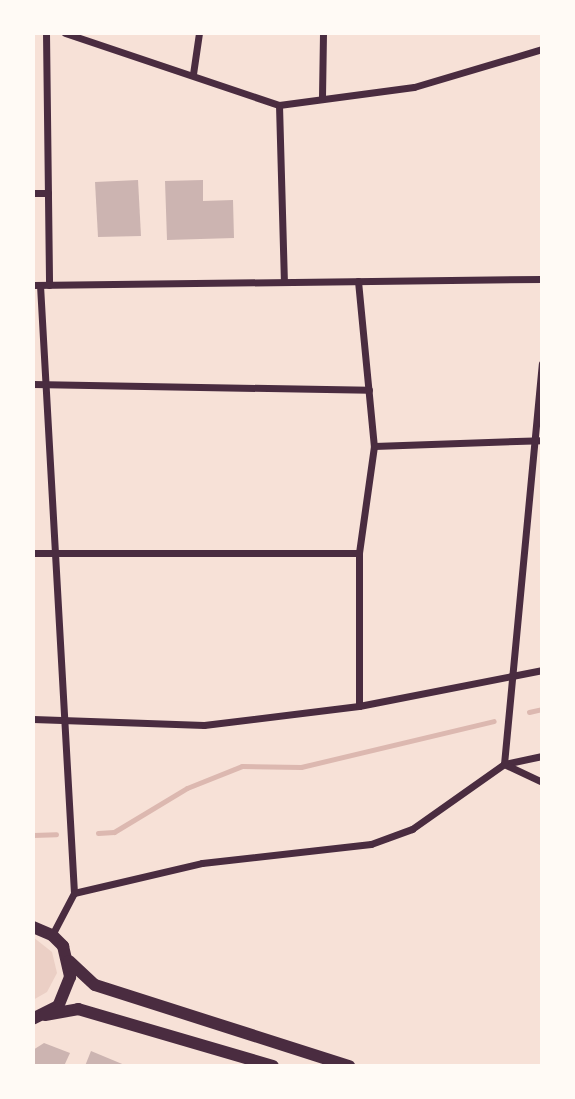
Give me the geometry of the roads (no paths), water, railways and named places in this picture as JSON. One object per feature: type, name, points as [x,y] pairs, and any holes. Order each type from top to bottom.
[{"type":"main road","points":[[33,927],[51,934],[69,961],[95,985],[349,1066]]},
{"type":"main road","points":[[39,1017],[66,992],[69,961]]},
{"type":"main road","points":[[39,1017],[78,1009],[274,1066]]},
{"type":"street","points":[[47,33],[49,285]]},
{"type":"street","points":[[65,33],[279,105],[322,97],[414,87],[542,49]]},
{"type":"street","points":[[193,74],[199,33]]},
{"type":"street","points":[[322,97],[323,33]]},
{"type":"street","points":[[279,105],[284,282]]},
{"type":"street","points":[[33,193],[48,193]]},
{"type":"street","points":[[51,934],[74,893],[46,384],[37,285],[542,279]]},
{"type":"street","points":[[358,281],[374,446],[359,553],[359,706]]},
{"type":"street","points":[[504,764],[538,440],[542,364]]},
{"type":"street","points":[[33,384],[369,390]]},
{"type":"street","points":[[374,446],[538,440]]},
{"type":"street","points":[[33,553],[359,553]]},
{"type":"street","points":[[33,719],[204,725],[359,706],[542,670]]},
{"type":"street","points":[[74,893],[202,863],[371,844],[412,829],[504,764],[542,756]]},
{"type":"street","points":[[504,764],[542,782]]},
{"type":"waterway","points":[[529,712],[542,709]]},
{"type":"waterway","points":[[98,833],[114,832],[187,788],[242,766],[301,767],[494,721]]},
{"type":"waterway","points":[[33,835],[56,834]]}]
